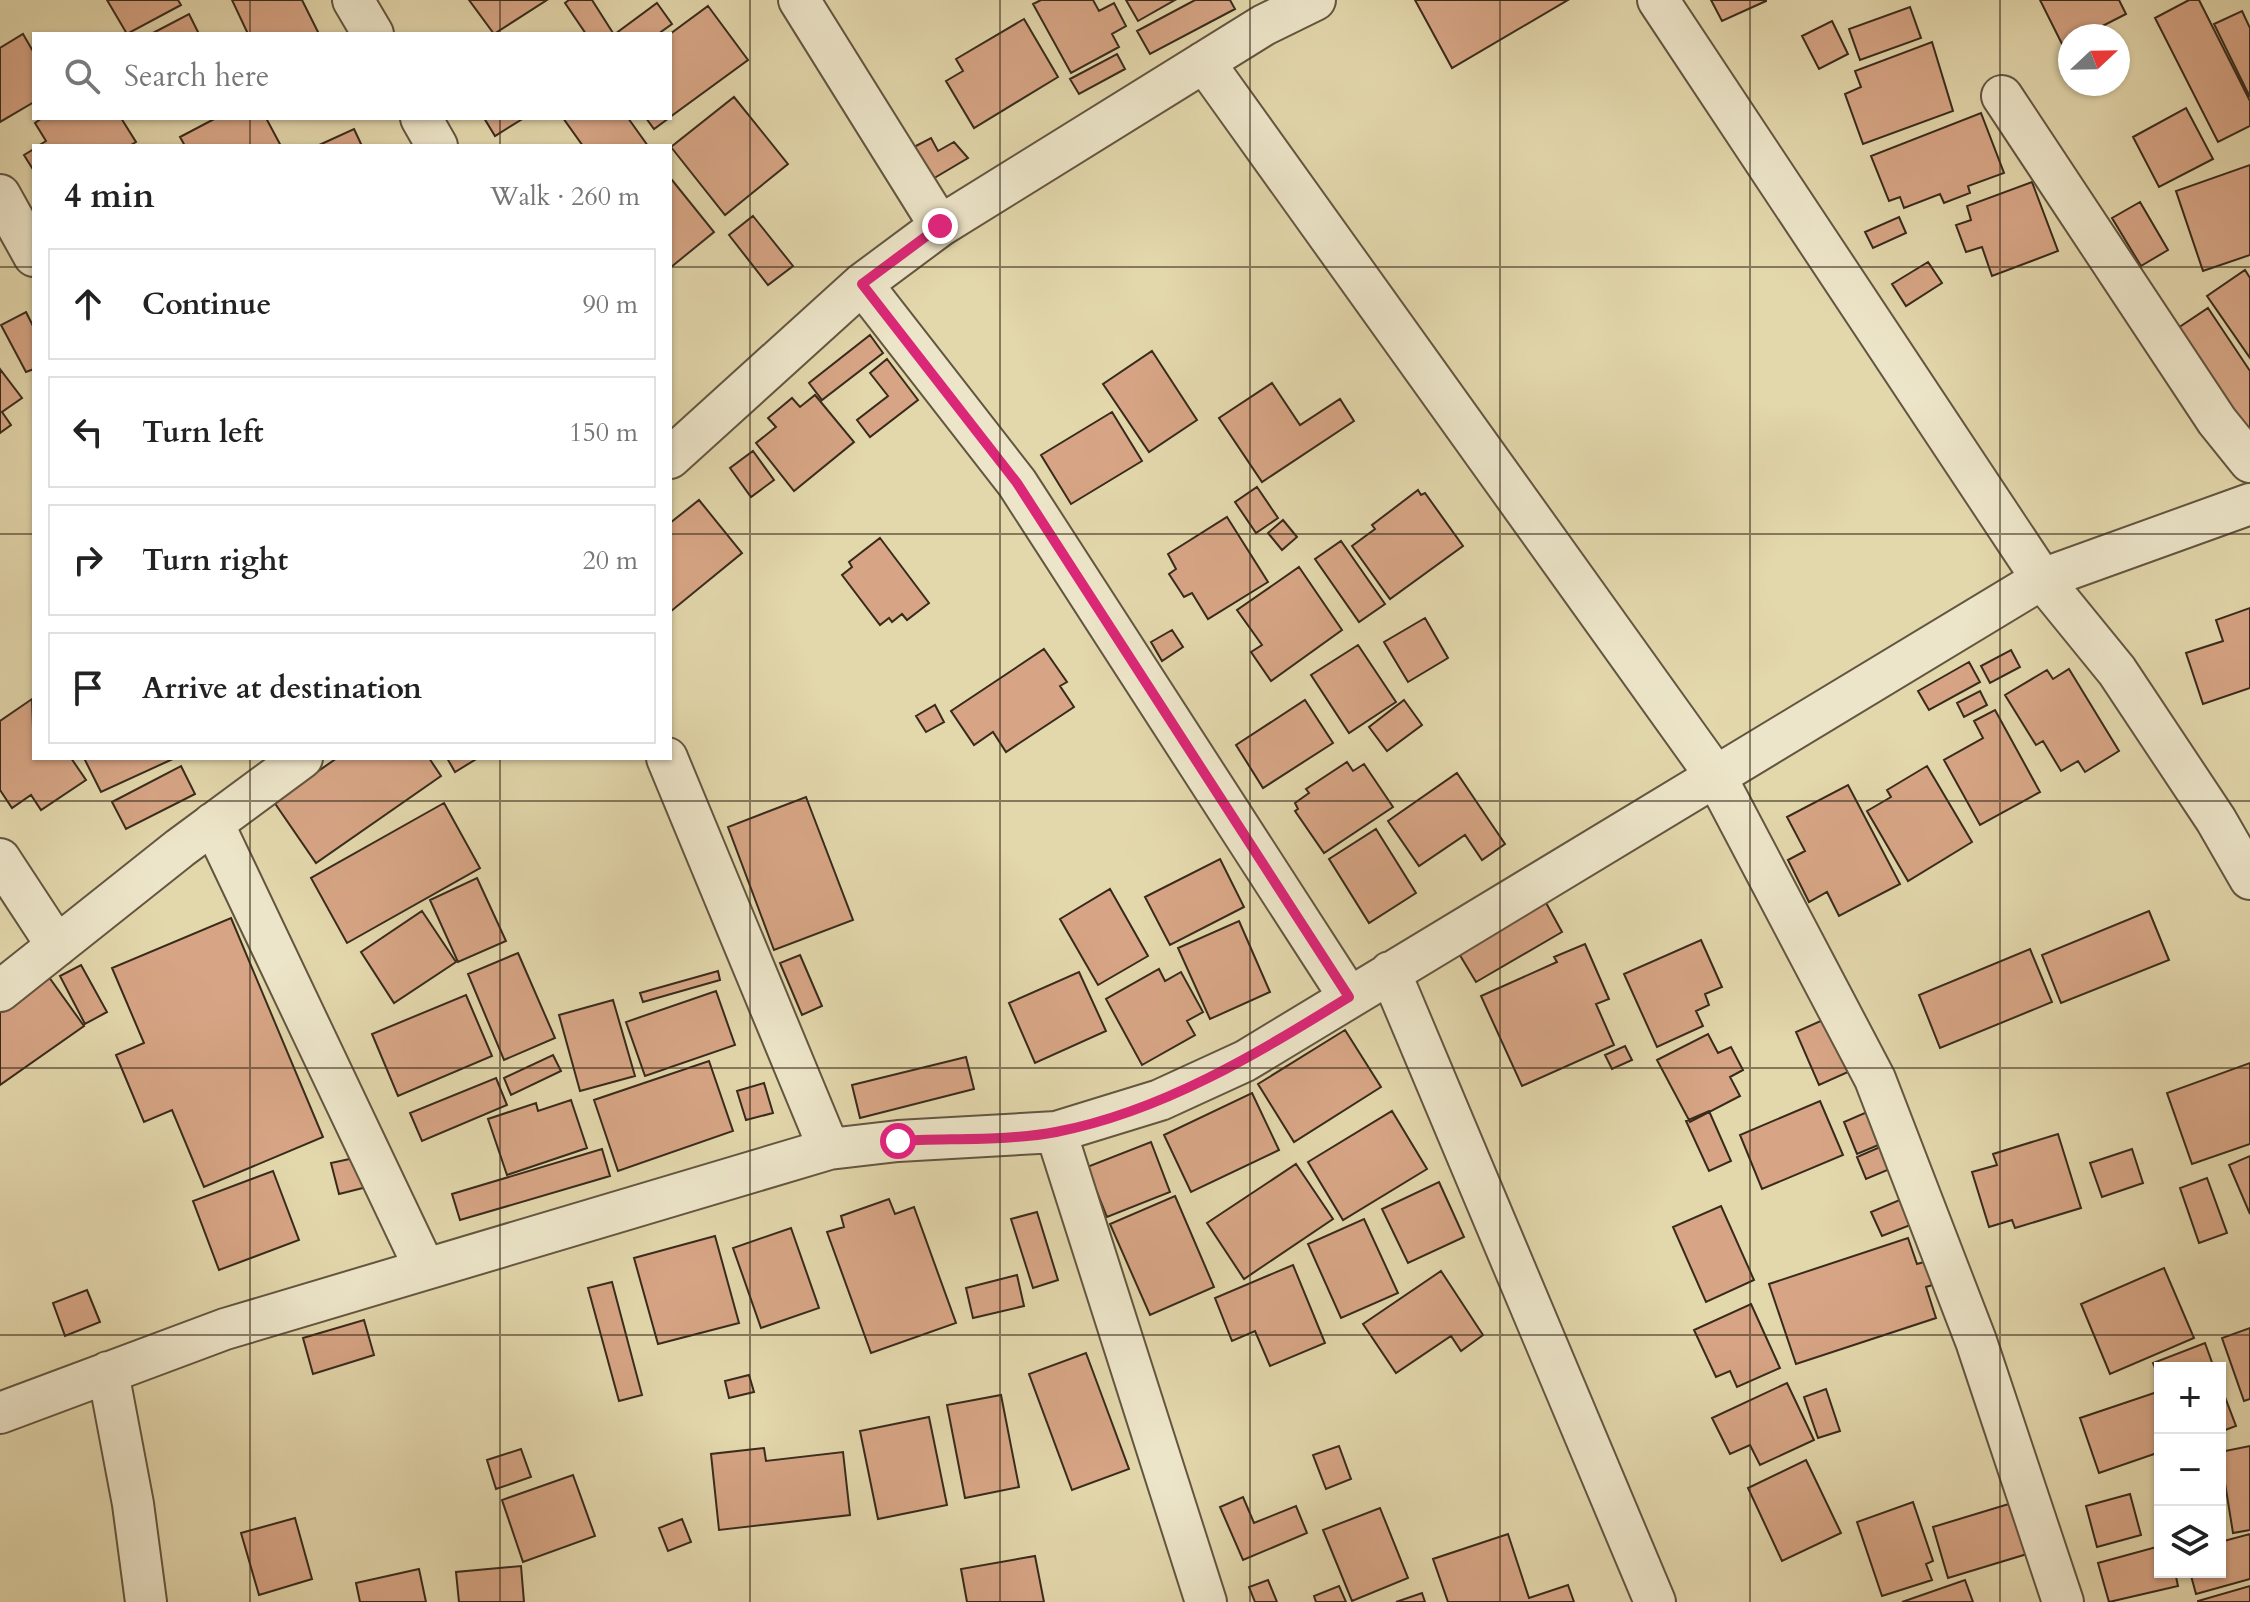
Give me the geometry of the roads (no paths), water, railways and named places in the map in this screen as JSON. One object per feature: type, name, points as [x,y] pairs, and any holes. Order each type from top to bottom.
[{"type":"street","points":[[353,0],[372,32]]},
{"type":"street","points":[[799,0],[940,226]]},
{"type":"street","points":[[672,456],[862,284],[940,226],[1204,62],[1258,12],[1315,0]]},
{"type":"street","points":[[1658,0],[2042,579],[2117,671],[2216,820],[2250,879]]},
{"type":"street","points":[[1204,62],[1715,775],[1875,1079],[1976,1341],[2063,1602]]},
{"type":"street","points":[[2002,96],[2217,421],[2250,462]]},
{"type":"street","points":[[422,120],[436,144]]},
{"type":"street","points":[[0,195],[32,252]]},
{"type":"street","points":[[862,284],[1017,483],[1349,997]]},
{"type":"street","points":[[0,1413],[225,1329],[829,1149],[898,1141],[1056,1132],[1160,1100],[1245,1061],[2042,579],[2250,504]]},
{"type":"street","points":[[0,991],[213,823],[299,760]]},
{"type":"street","points":[[668,760],[829,1149]]},
{"type":"street","points":[[213,823],[425,1269]]},
{"type":"street","points":[[0,859],[57,946]]},
{"type":"street","points":[[1390,972],[1655,1602]]},
{"type":"street","points":[[1056,1132],[1206,1602]]},
{"type":"street","points":[[108,1372],[133,1504],[146,1602]]}]
